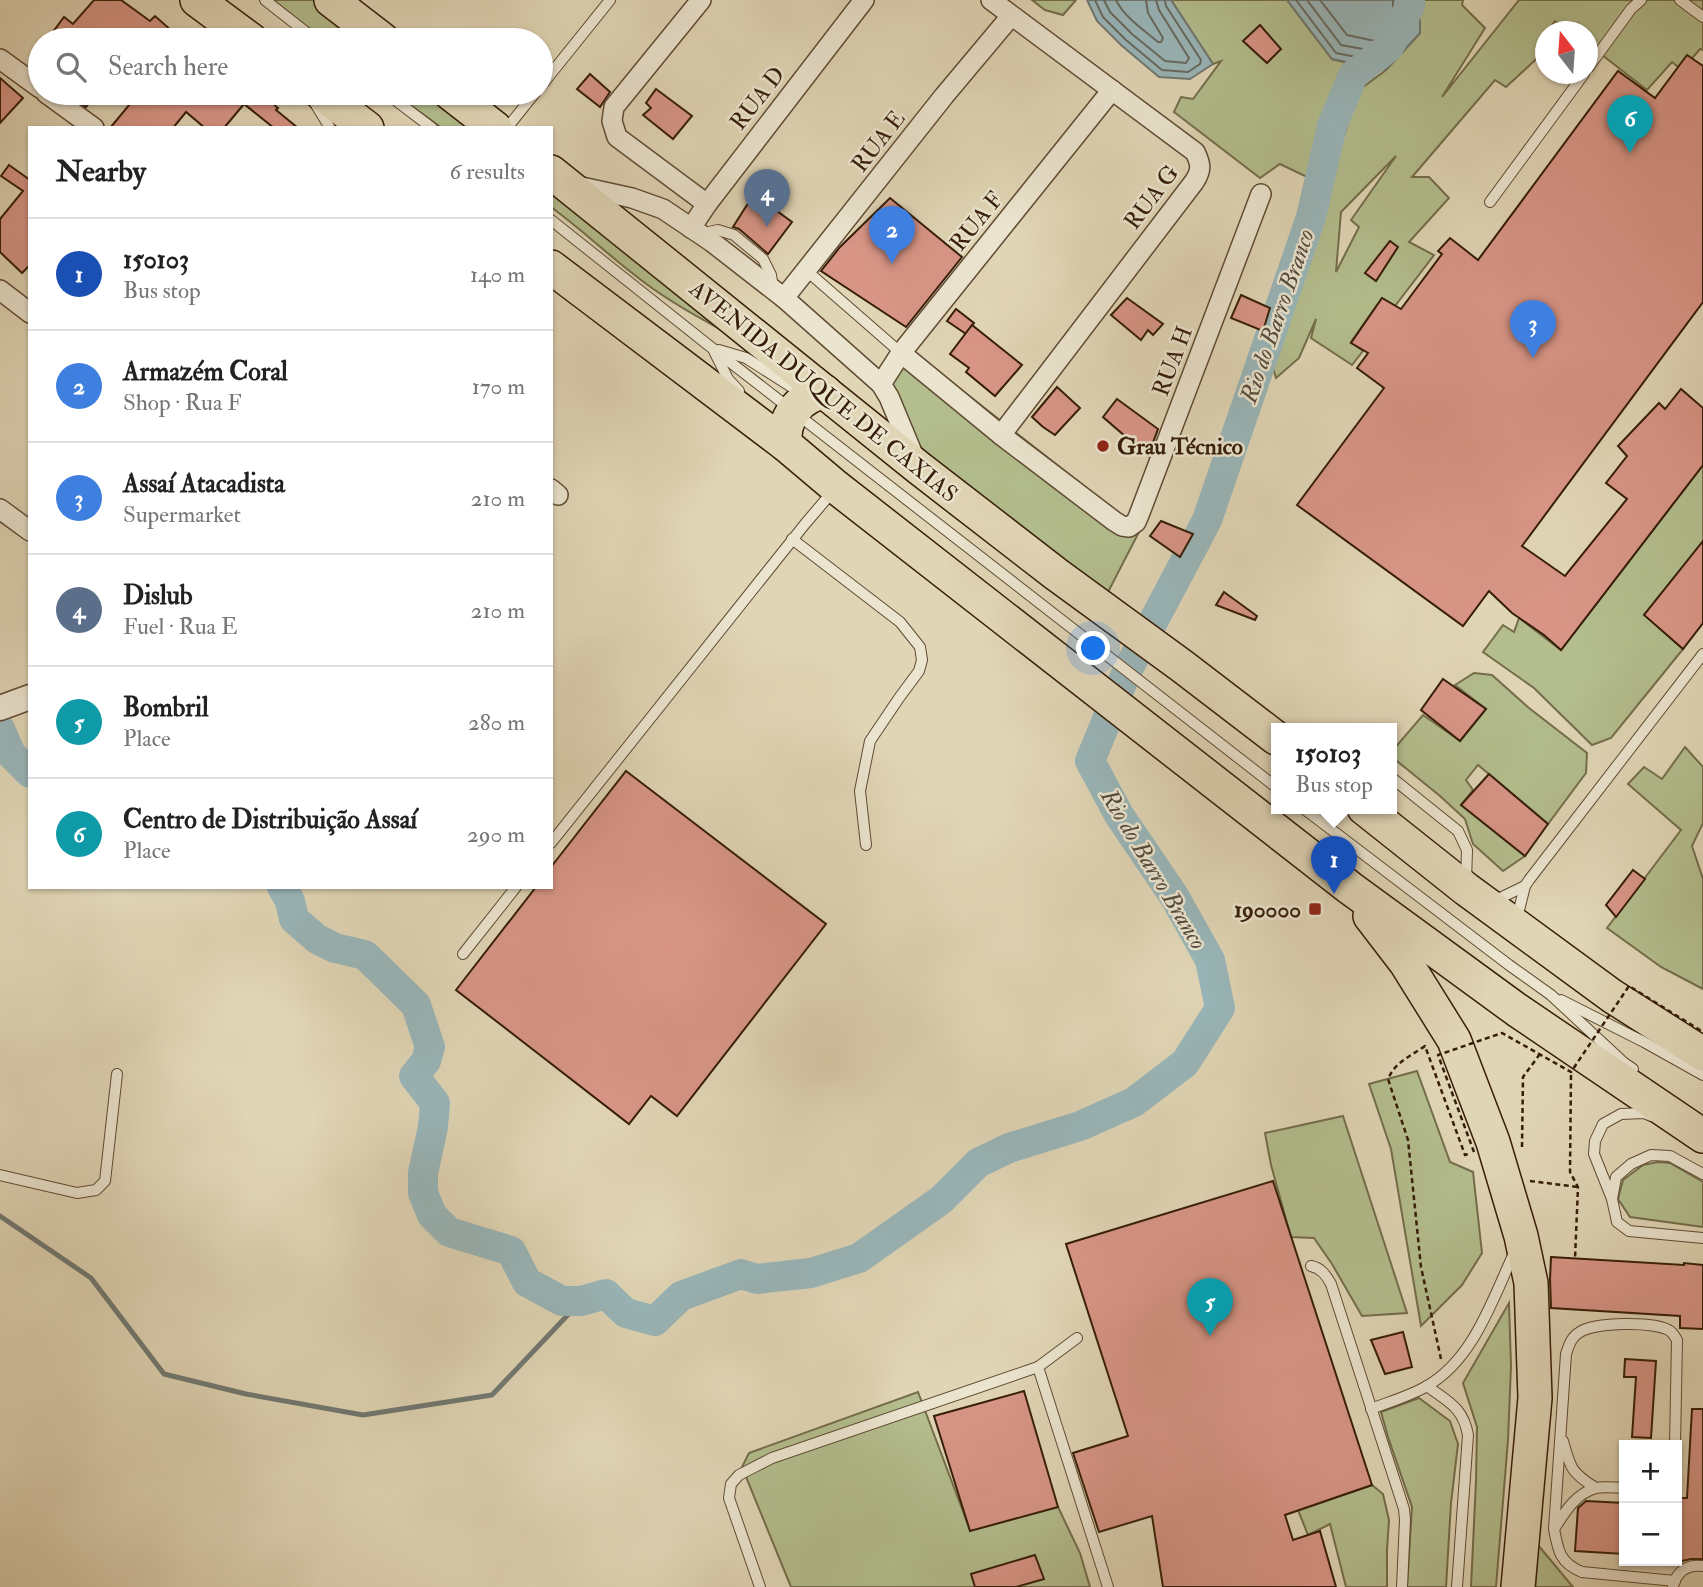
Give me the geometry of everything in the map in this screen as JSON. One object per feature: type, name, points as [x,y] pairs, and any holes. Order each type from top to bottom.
[{"type":"highway","points":[[197,0],[235,28]]},
{"type":"highway","points":[[331,0],[367,28]]},
{"type":"highway","points":[[337,105],[364,126]]},
{"type":"highway","points":[[465,105],[492,126]]},
{"type":"highway","name":"AVENIDA DUQUE DE CAXIAS","points":[[559,178],[817,405],[919,468],[1099,607],[1271,733]]},
{"type":"highway","points":[[553,269],[785,444],[1082,681],[1136,720],[1350,888],[1517,1010],[1703,1138]]},
{"type":"highway","points":[[785,444],[785,424],[817,405]]},
{"type":"highway","points":[[1372,814],[1476,896],[1612,996],[1703,1054]]},
{"type":"highway","points":[[1350,888],[1406,963],[1454,1040],[1493,1142],[1521,1237],[1531,1283],[1535,1398],[1518,1587]]},
{"type":"street","points":[[701,0],[614,107],[611,121],[617,137],[707,204]]},
{"type":"street","name":"RUA D","points":[[695,231],[707,204],[864,0]]},
{"type":"street","name":"RUA G","points":[[992,1],[1195,152],[1200,163],[1199,174],[1001,435]]},
{"type":"street","name":"RUA E","points":[[779,294],[807,271],[944,96],[1012,16]]},
{"type":"street","points":[[0,59],[28,79]]},
{"type":"street","name":"RUA F","points":[[881,384],[901,353],[1112,90]]},
{"type":"street","points":[[63,105],[90,126]]},
{"type":"street","points":[[559,178],[663,209],[779,294],[881,384],[919,468]]},
{"type":"street","name":"RUA H","points":[[1001,435],[1122,526],[1129,527],[1136,522],[1261,194]]},
{"type":"street","points":[[0,290],[28,311]]},
{"type":"street","points":[[901,353],[1001,435]]},
{"type":"street","points":[[0,509],[28,530]]},
{"type":"street","points":[[0,708],[28,698]]},
{"type":"lane","points":[[265,0],[301,28]]},
{"type":"lane","points":[[553,71],[610,0]]},
{"type":"lane","points":[[1598,53],[1631,9],[1641,0]]},
{"type":"lane","points":[[1680,0],[1703,16]]},
{"type":"lane","points":[[1490,202],[1577,84]]},
{"type":"lane","points":[[316,105],[329,126]]},
{"type":"lane","points":[[402,105],[429,126]]},
{"type":"lane","points":[[509,126],[525,105]]},
{"type":"lane","points":[[553,222],[712,348],[817,405]]},
{"type":"lane","points":[[807,271],[901,353]]},
{"type":"lane","points":[[712,348],[746,358],[817,405],[1271,783]]},
{"type":"lane","points":[[712,348],[728,379],[744,398]]},
{"type":"lane","points":[[752,407],[785,444]]},
{"type":"lane","points":[[553,840],[836,487]]},
{"type":"lane","points":[[792,539],[900,622],[920,647],[922,660],[919,671],[870,741],[860,791],[866,845]]},
{"type":"lane","points":[[1515,925],[1525,886],[1703,654]]},
{"type":"lane","points":[[1397,782],[1458,831],[1467,850],[1476,896],[1525,886]]},
{"type":"lane","points":[[1311,814],[1551,995],[1623,1062],[1646,1077]]},
{"type":"lane","points":[[463,954],[514,889]]},
{"type":"lane","points":[[1551,995],[1703,1075]]},
{"type":"lane","points":[[0,1175],[77,1193],[96,1190],[105,1181],[117,1074]]},
{"type":"lane","points":[[1703,1138],[1644,1113],[1621,1114],[1602,1124],[1595,1141],[1594,1154],[1612,1199],[1617,1222],[1629,1231],[1703,1238]]},
{"type":"lane","points":[[1612,1199],[1616,1177],[1631,1164],[1651,1155],[1670,1156],[1703,1174]]},
{"type":"lane","points":[[1371,1409],[1427,1386],[1453,1366],[1477,1331],[1521,1237]]},
{"type":"lane","points":[[1311,1266],[1318,1267],[1331,1284],[1404,1509],[1402,1587]]},
{"type":"lane","points":[[1675,1440],[1677,1340],[1669,1330],[1655,1326],[1619,1324],[1593,1326],[1578,1332],[1570,1341],[1566,1354],[1554,1529],[1558,1548],[1571,1567],[1582,1572],[1674,1584],[1681,1571],[1687,1567],[1703,1566]]},
{"type":"lane","points":[[760,1587],[729,1498],[731,1485],[739,1475],[772,1458],[1038,1367],[1077,1338]]},
{"type":"lane","points":[[1038,1367],[1108,1587]]},
{"type":"lane","points":[[1427,1386],[1459,1410],[1466,1423],[1468,1435],[1457,1587]]},
{"type":"lane","points":[[1561,1433],[1575,1473],[1596,1488]]},
{"type":"lane","points":[[1554,1529],[1571,1503],[1582,1494],[1596,1488],[1619,1488]]},
{"type":"lane","points":[[1522,1543],[1525,1587]]},
{"type":"path","points":[[1575,1259],[1578,1187],[1570,1171],[1571,1072],[1629,986],[1703,1032]]},
{"type":"path","points":[[1444,1373],[1422,1267],[1408,1140],[1388,1079],[1394,1067],[1425,1046],[1465,1155],[1474,1152],[1438,1055],[1502,1033],[1571,1072]]},
{"type":"path","points":[[1521,1154],[1522,1077],[1540,1054]]},
{"type":"path","points":[[1521,1180],[1578,1187]]},
{"type":"green space","points":[[273,0],[322,0],[358,28],[309,28]]},
{"type":"green space","points":[[1032,0],[1076,0],[1063,15],[1045,10]]},
{"type":"green space","points":[[1171,0],[1287,0],[1332,59],[1363,67],[1353,75],[1311,179],[1280,164],[1260,178],[1174,112],[1181,97],[1193,99],[1221,61],[1213,64]]},
{"type":"green space","points":[[1420,0],[1463,0],[1462,5],[1485,28],[1442,97],[1519,0],[1703,0],[1703,50],[1700,49],[1682,70],[1672,62],[1647,90],[1598,52],[1598,21],[1535,21],[1535,60],[1506,87],[1495,80],[1412,177],[1429,177],[1449,198],[1409,242],[1434,255],[1395,306],[1382,298],[1351,342],[1363,351],[1352,365],[1311,338],[1316,319],[1299,358],[1276,378],[1270,358],[1359,90],[1386,70],[1420,33]],"holes":[[[1396,156],[1351,220],[1359,227],[1336,272],[1341,212]]]},
{"type":"green space","points":[[410,105],[458,105],[485,126],[439,126]]},
{"type":"green space","points":[[553,181],[720,329],[646,284],[553,209]]},
{"type":"green space","points":[[908,348],[1140,530],[1105,598],[925,457],[882,382]]},
{"type":"green space","points":[[1703,465],[1703,541],[1645,615],[1683,649],[1611,738],[1592,745],[1534,688],[1483,652],[1503,625],[1514,632],[1519,618],[1561,650]]},
{"type":"green space","points":[[1474,673],[1492,675],[1587,753],[1586,773],[1548,824],[1478,765],[1466,780],[1473,790],[1461,805],[1525,856],[1503,871],[1473,844],[1465,819],[1397,761],[1397,745],[1423,715],[1460,741],[1486,709],[1455,685]]},
{"type":"green space","points":[[1685,747],[1703,767],[1703,823],[1692,846],[1703,879],[1703,989],[1661,967],[1607,928],[1681,830],[1628,784],[1644,767],[1662,779]]},
{"type":"green space","points":[[1417,1071],[1450,1162],[1473,1172],[1482,1253],[1462,1285],[1421,1326],[1391,1149],[1369,1084]]},
{"type":"green space","points":[[1343,1116],[1407,1313],[1362,1316],[1314,1238],[1291,1237],[1265,1133]]},
{"type":"green space","points":[[1670,1163],[1703,1182],[1703,1227],[1630,1217],[1618,1199],[1623,1180],[1643,1165]]},
{"type":"green space","points":[[1509,1303],[1511,1366],[1508,1440],[1496,1587],[1471,1587],[1477,1427],[1463,1383]]},
{"type":"green space","points":[[918,1392],[970,1530],[1058,1507],[1080,1553],[1090,1587],[791,1587],[742,1467],[749,1453]]},
{"type":"green space","points":[[1419,1398],[1450,1421],[1458,1444],[1446,1587],[1407,1587],[1412,1507],[1381,1412]]},
{"type":"green space","points":[[1372,1485],[1383,1494],[1389,1520],[1387,1587],[1346,1587],[1330,1524],[1308,1535],[1298,1510]]},
{"type":"green space","points":[[1538,1545],[1573,1587],[1535,1587]]},
{"type":"water","points":[[1087,0],[1171,0],[1213,64],[1190,79],[1159,77],[1097,21]]},
{"type":"water","points":[[1287,0],[1420,0],[1420,33],[1386,70],[1332,59]]},
{"type":"building","points":[[94,0],[121,0],[150,21],[155,16],[168,28],[56,28],[64,17],[73,24]]},
{"type":"building","points":[[1260,25],[1281,49],[1267,63],[1243,41]]},
{"type":"building","points":[[1687,55],[1703,66],[1703,302],[1522,546],[1565,576],[1627,499],[1606,483],[1627,456],[1618,446],[1659,403],[1665,409],[1681,389],[1703,408],[1703,465],[1561,650],[1512,613],[1489,591],[1463,626],[1297,505],[1384,388],[1357,368],[1368,353],[1351,343],[1382,298],[1401,309],[1442,254],[1438,251],[1450,238],[1478,260],[1618,71],[1655,98]]},
{"type":"building","points":[[590,74],[610,92],[600,107],[577,89]]},
{"type":"building","points":[[0,78],[23,98],[0,123]]},
{"type":"building","points":[[656,89],[692,116],[673,139],[643,115],[651,108],[646,103]]},
{"type":"building","points":[[129,105],[243,105],[226,126],[203,126],[186,112],[175,126],[112,126]]},
{"type":"building","points":[[245,105],[274,105],[278,108],[276,110],[296,126],[272,126]]},
{"type":"building","points":[[9,165],[28,179],[28,267],[22,273],[0,252],[0,219],[23,191],[1,176]]},
{"type":"building","points":[[754,194],[792,222],[768,254],[733,227]]},
{"type":"building","points":[[890,198],[962,257],[906,327],[821,271],[840,247]]},
{"type":"building","points":[[1390,241],[1398,247],[1376,281],[1365,273]]},
{"type":"building","points":[[1241,295],[1270,308],[1263,331],[1231,318]]},
{"type":"building","points":[[1127,298],[1163,324],[1153,335],[1148,330],[1141,340],[1111,315]]},
{"type":"building","points":[[956,309],[974,323],[966,334],[947,321]]},
{"type":"building","points":[[972,325],[1022,365],[995,396],[966,372],[969,368],[950,354]]},
{"type":"building","points":[[1057,387],[1080,408],[1055,435],[1032,417]]},
{"type":"building","points":[[1117,399],[1158,429],[1148,456],[1103,417]]},
{"type":"building","points":[[1161,521],[1193,534],[1180,557],[1150,536]]},
{"type":"building","points":[[1703,541],[1703,623],[1683,649],[1644,615]]},
{"type":"building","points":[[1224,592],[1257,616],[1255,620],[1216,605]]},
{"type":"building","points":[[1443,679],[1486,709],[1460,741],[1421,710]]},
{"type":"building","points":[[626,771],[826,924],[677,1116],[651,1096],[629,1124],[456,990],[534,889],[553,889],[553,864]]},
{"type":"building","points":[[1489,774],[1548,824],[1525,856],[1461,805]]},
{"type":"building","points":[[1633,870],[1645,879],[1616,917],[1606,905]]},
{"type":"building","points":[[1273,1181],[1372,1485],[1285,1515],[1293,1540],[1320,1531],[1336,1587],[1163,1587],[1152,1516],[1099,1532],[1073,1453],[1128,1436],[1066,1244]]},
{"type":"building","points":[[1551,1257],[1703,1265],[1703,1329],[1680,1328],[1680,1316],[1551,1308]]},
{"type":"building","points":[[1403,1332],[1412,1367],[1385,1374],[1371,1340]]},
{"type":"building","points":[[1625,1359],[1656,1361],[1651,1438],[1632,1437],[1636,1377],[1624,1377]]},
{"type":"building","points":[[1024,1391],[1058,1507],[970,1531],[934,1416]]},
{"type":"building","points":[[1692,1409],[1703,1409],[1703,1559],[1682,1561],[1682,1498],[1687,1498]]},
{"type":"building","points":[[1586,1501],[1619,1503],[1619,1554],[1575,1551],[1578,1508]]},
{"type":"building","points":[[1035,1555],[1044,1579],[1016,1587],[975,1587],[971,1574]]},
{"type":"waterway","name":"Rio do Barro Branco","points":[[283,889],[290,901],[294,919],[317,939],[335,948],[365,955],[416,1005],[430,1047],[426,1061],[414,1076],[435,1103],[423,1173],[423,1193],[432,1215],[449,1232],[511,1251],[527,1282],[562,1301],[581,1301],[606,1294],[626,1313],[655,1321],[681,1296],[741,1274],[757,1279],[811,1273],[859,1258],[941,1200],[978,1163],[1009,1148],[1080,1126],[1134,1102],[1185,1063],[1220,1008],[1210,960],[1174,896],[1119,815],[1090,761],[1127,671],[1207,520],[1311,217],[1332,126],[1353,75],[1389,47],[1410,6],[1410,0]]},
{"type":"waterway","name":"Rio do Barro Branco","points":[[0,729],[11,754],[28,771]]},
{"type":"waterway","points":[[0,1216],[91,1278],[164,1374],[246,1394],[363,1415],[492,1395],[581,1301]]},
{"type":"place","name":"Centro de Distribuição Assaí","points":[[1630,153]]},
{"type":"place","name":"Dislub","points":[[767,227]]},
{"type":"place","name":"Armazém Coral","points":[[892,264]]},
{"type":"place","name":"Assaí Atacadista","points":[[1533,358]]},
{"type":"place","name":"Grau Técnico","points":[[1103,446]]},
{"type":"place","name":"150103","points":[[1334,894]]},
{"type":"place","name":"190000","points":[[1315,909]]},
{"type":"place","name":"Bombril","points":[[1210,1336]]}]
